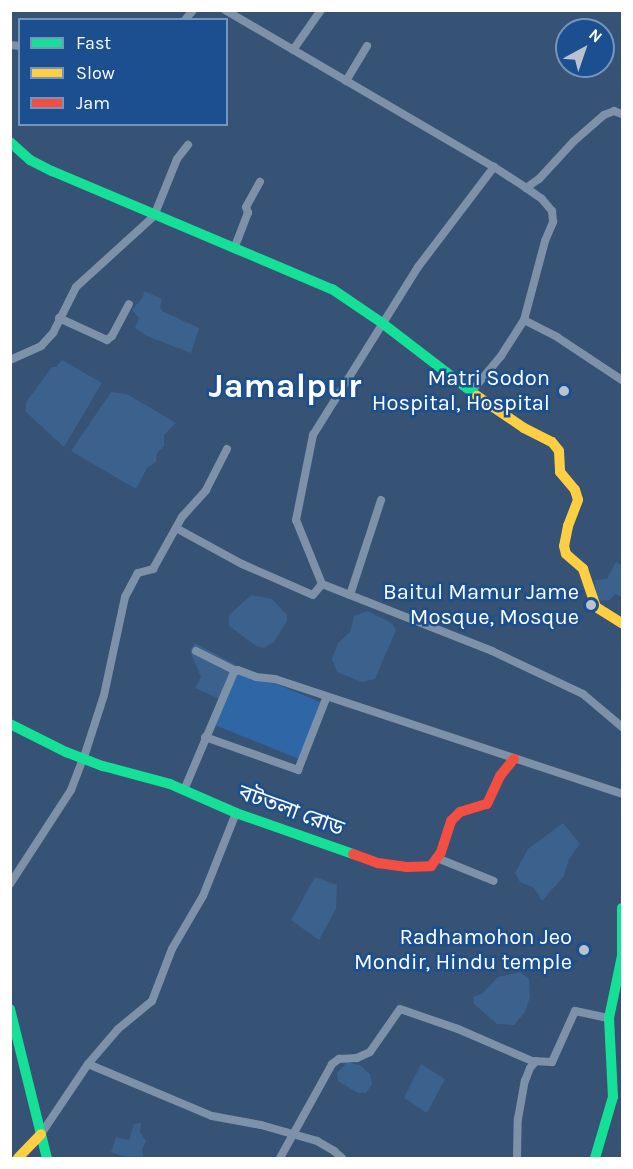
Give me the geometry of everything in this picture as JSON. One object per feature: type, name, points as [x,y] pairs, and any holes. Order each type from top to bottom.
[{"type":"street","points":[[225,10],[494,167],[542,199],[552,212],[553,222],[545,241],[524,320],[501,356],[471,392]]},
{"type":"street","points":[[293,50],[321,10]]},
{"type":"street","points":[[346,81],[367,46]]},
{"type":"street","points":[[526,188],[539,179],[573,142],[604,116],[614,111],[622,114]]},
{"type":"street","points":[[10,142],[30,160],[154,216],[332,289],[382,323],[471,392],[524,428],[552,442],[559,451],[560,472],[575,490],[578,500],[568,526],[564,546],[566,554],[583,569],[596,607],[622,623]]},
{"type":"street","points":[[10,360],[41,346],[53,333],[76,287],[154,216],[177,159],[188,145]]},
{"type":"street","points":[[494,167],[418,267],[313,435],[296,520],[322,584],[492,651],[563,683],[583,694],[622,727]]},
{"type":"street","points":[[234,249],[248,213],[246,207],[260,182]]},
{"type":"street","points":[[59,318],[106,340],[112,336],[129,304]]},
{"type":"street","points":[[524,320],[557,337],[622,380]]},
{"type":"street","points":[[10,884],[71,790],[104,695],[125,597],[138,573],[153,569],[176,528],[206,490],[227,449]]},
{"type":"street","points":[[350,595],[381,500]]},
{"type":"street","points":[[176,528],[242,564],[313,596],[322,584]]},
{"type":"street","points":[[196,651],[256,677],[275,679],[622,794]]},
{"type":"street","points":[[184,790],[205,737],[236,670]]},
{"type":"street","points":[[205,737],[298,770],[327,696]]},
{"type":"street","name":"বটতলা রোড","points":[[10,724],[103,766],[184,790],[236,813],[378,863],[431,866],[437,858]]},
{"type":"street","points":[[494,881],[437,858],[451,821],[460,812],[487,804],[500,776],[514,759]]},
{"type":"street","points":[[18,1158],[41,1134],[88,1064],[118,1029],[152,1001],[172,949],[203,896],[236,813]]},
{"type":"street","points":[[595,1158],[613,1098],[609,1018],[622,956],[622,908]]},
{"type":"street","points":[[10,1009],[47,1158]]},
{"type":"street","points":[[280,1158],[332,1064],[339,1059],[357,1058],[370,1052],[399,1009],[458,1029],[536,1061],[552,1062],[575,1011],[622,1023]]},
{"type":"street","points":[[517,1158],[518,1119],[525,1081],[530,1068],[536,1061]]},
{"type":"street","points":[[88,1064],[212,1116],[292,1133],[317,1141],[342,1158]]},
{"type":"street","points":[[612,1078],[622,1087]]},
{"type":"shaded area","points":[[144,291],[162,299],[160,308],[162,311],[199,328],[191,353],[147,336],[135,328],[139,318],[132,310],[143,297]]},
{"type":"shaded area","points":[[62,360],[102,383],[64,447],[26,412],[26,402],[52,367],[56,367]]},
{"type":"shaded area","points":[[111,392],[127,394],[176,423],[164,435],[164,446],[157,453],[156,462],[147,468],[136,489],[71,451]]},
{"type":"shaded area","points":[[616,562],[622,565],[622,597],[615,594],[609,600],[600,601],[594,580],[607,579]]},
{"type":"shaded area","points":[[251,595],[272,599],[287,615],[287,621],[274,642],[264,648],[256,646],[229,626],[229,615]]},
{"type":"shaded area","points":[[367,611],[392,623],[396,630],[375,679],[362,682],[337,672],[332,659],[338,643],[350,632],[354,616]]},
{"type":"shaded area","points":[[195,643],[236,665],[220,699],[195,688],[201,677],[190,651]]},
{"type":"shaded area","points":[[234,667],[321,702],[298,759],[211,724]]},
{"type":"shaded area","points":[[563,823],[580,844],[569,859],[564,876],[542,901],[534,888],[520,882],[515,873],[528,849]]},
{"type":"shaded area","points":[[315,877],[337,885],[336,909],[319,940],[291,920]]},
{"type":"shaded area","points":[[520,972],[529,979],[530,997],[525,1012],[514,1025],[497,1024],[474,1004],[473,997],[483,993],[498,977]]},
{"type":"shaded area","points":[[347,1062],[360,1065],[370,1074],[372,1084],[366,1093],[358,1093],[338,1081],[337,1073]]},
{"type":"shaded area","points":[[421,1064],[445,1079],[427,1113],[404,1098]]},
{"type":"shaded area","points":[[141,1123],[140,1132],[146,1141],[142,1150],[144,1158],[129,1158],[111,1152],[116,1137],[129,1140],[134,1124]]},
{"type":"traffic: fast","points":[[10,142],[30,160],[52,171],[332,289],[382,323],[477,396]]},
{"type":"traffic: fast","points":[[10,724],[66,752],[103,766],[170,784],[236,813],[353,854]]},
{"type":"traffic: fast","points":[[595,1158],[613,1097],[609,1018],[622,956],[622,908]]},
{"type":"traffic: fast","points":[[10,1009],[47,1158]]},
{"type":"traffic: slow","points":[[477,396],[524,428],[552,442],[559,451],[560,472],[575,490],[578,500],[568,526],[564,546],[566,554],[583,569],[596,607],[622,623]]},
{"type":"traffic: slow","points":[[18,1158],[41,1134]]},
{"type":"traffic: jam","points":[[353,854],[378,863],[407,867],[431,866],[441,852],[451,821],[460,812],[487,804],[500,776],[514,759]]},
{"type":"place","name":"Matri Sodon Hospital, Hospital","points":[[564,391]]},
{"type":"place","name":"Baitul Mamur Jame Mosque, Mosque","points":[[591,605]]},
{"type":"place","name":"Radhamohon Jeo Mondir, Hindu temple","points":[[584,950]]},
{"type":"district","name":"Jamalpur","points":[[285,387]]}]
